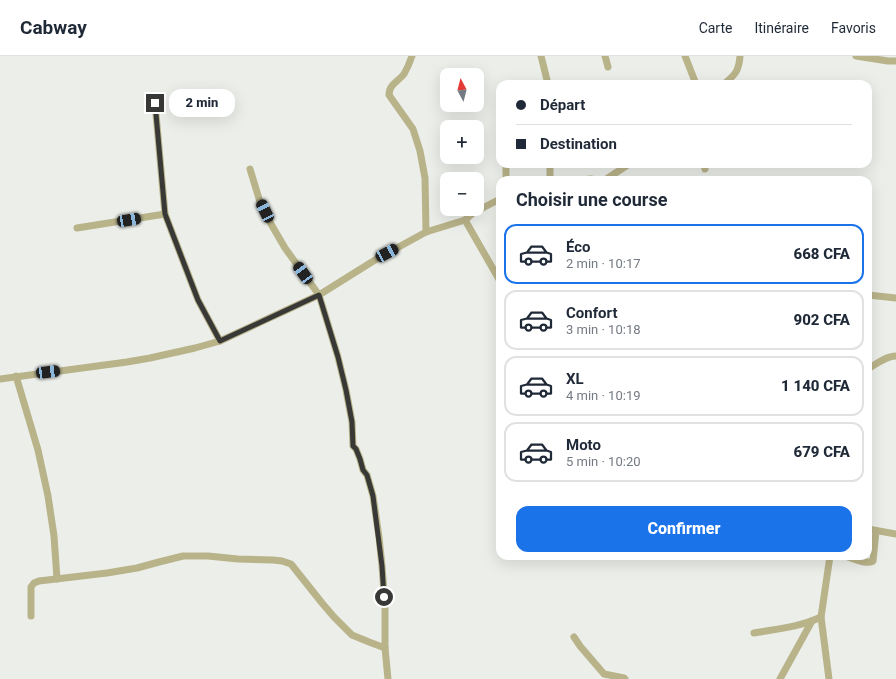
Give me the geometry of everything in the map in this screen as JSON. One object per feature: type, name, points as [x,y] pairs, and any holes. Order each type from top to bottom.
[{"type":"street","points":[[412,56],[403,75],[392,85],[389,90],[389,95],[413,129],[420,151],[425,178],[426,232]]},
{"type":"street","points":[[541,56],[547,80]]},
{"type":"street","points":[[604,56],[608,67]]},
{"type":"street","points":[[685,56],[694,80]]},
{"type":"street","points":[[729,80],[739,66],[740,56]]},
{"type":"street","points":[[856,56],[896,61]]},
{"type":"street","points":[[155,103],[165,214],[198,300],[220,341]]},
{"type":"street","points":[[611,176],[622,168]]},
{"type":"street","points":[[250,169],[260,202],[271,224],[285,248],[319,295],[338,357],[352,422],[353,446],[356,449],[363,470],[367,475],[373,496],[382,566],[388,679]]},
{"type":"street","points":[[0,379],[142,359],[220,341],[319,295],[375,260],[426,232],[465,220],[473,213],[496,201]]},
{"type":"street","points":[[77,228],[165,214]]},
{"type":"street","points":[[465,220],[496,274]]},
{"type":"street","points":[[872,296],[896,298]]},
{"type":"street","points":[[872,367],[886,358],[896,356]]},
{"type":"street","points":[[16,376],[38,450],[48,496],[54,536],[57,579]]},
{"type":"street","points":[[872,530],[896,534]]},
{"type":"street","points":[[859,560],[866,562],[873,561],[876,531]]},
{"type":"street","points":[[31,616],[31,588],[34,583],[39,581],[114,572],[137,568],[183,556],[273,560],[291,564],[334,618],[352,635],[386,648]]},
{"type":"street","points":[[829,560],[821,616],[829,679]]},
{"type":"street","points":[[754,634],[798,626],[821,616]]},
{"type":"street","points":[[780,679],[812,621]]},
{"type":"street","points":[[574,637],[604,674],[625,679]]},
{"type":"route","points":[[155,103],[165,214],[198,300],[220,341],[319,295],[338,357],[346,390],[352,422],[353,446],[356,449],[363,470],[367,475],[373,496],[379,537],[384,597]]}]
